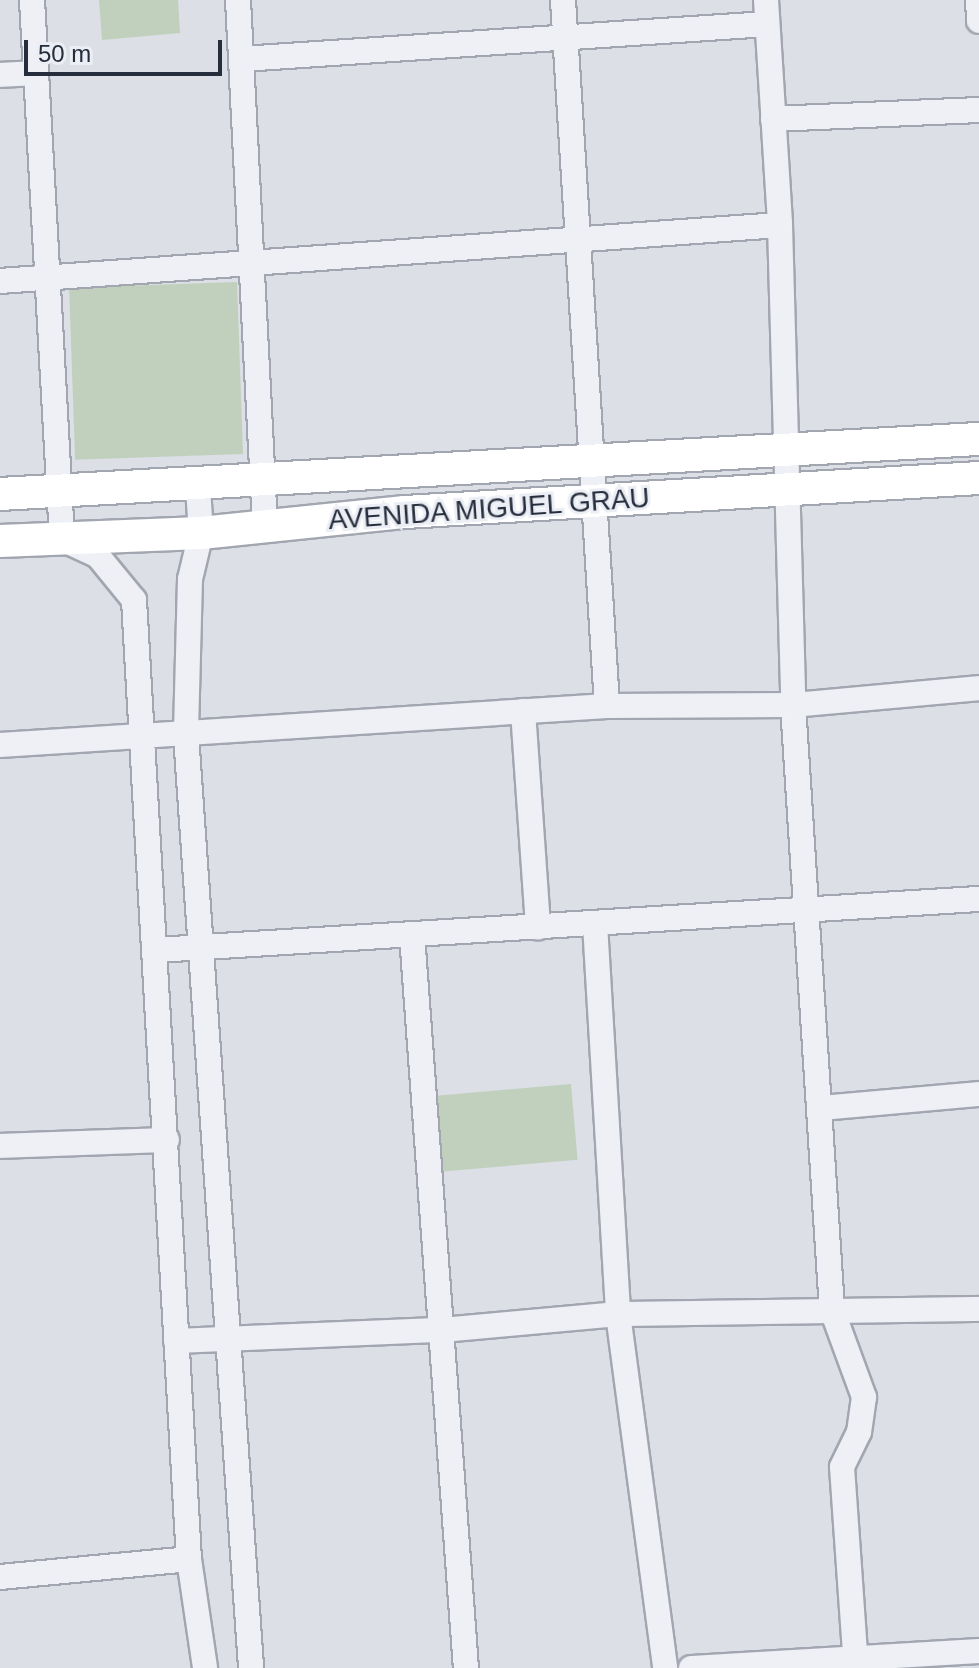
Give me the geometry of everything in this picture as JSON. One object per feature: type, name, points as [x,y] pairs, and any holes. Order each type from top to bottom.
[{"type":"street","points":[[32,0],[62,539],[98,556],[134,600],[189,1559],[205,1668]]},
{"type":"street","points":[[238,0],[265,477],[265,526]]},
{"type":"street","points":[[563,0],[607,706]]},
{"type":"street","points":[[242,59],[565,38],[766,12],[780,225],[793,705],[822,1108],[832,1310],[864,1397],[859,1432],[842,1467],[855,1664]]},
{"type":"street","points":[[0,75],[36,73]]},
{"type":"street","points":[[773,119],[979,110]]},
{"type":"street","points":[[0,281],[780,225]]},
{"type":"street","name":"AVENIDA MIGUEL GRAU","points":[[0,494],[198,488],[265,477],[979,439]]},
{"type":"street","name":"AVENIDA MIGUEL GRAU","points":[[0,541],[201,533],[788,487],[979,478]]},
{"type":"street","points":[[198,488],[201,533],[190,579],[186,735],[197,949],[251,1668]]},
{"type":"street","points":[[0,745],[607,706],[793,705],[979,688]]},
{"type":"street","points":[[523,711],[538,927]]},
{"type":"street","points":[[156,950],[806,913],[979,899]]},
{"type":"street","points":[[595,924],[618,1314],[665,1668]]},
{"type":"street","points":[[412,935],[466,1668]]},
{"type":"street","points":[[822,1108],[979,1094]]},
{"type":"street","points":[[0,1146],[167,1140]]},
{"type":"street","points":[[176,1341],[442,1330],[618,1314],[979,1309]]},
{"type":"street","points":[[0,1577],[189,1559]]},
{"type":"street","points":[[691,1668],[855,1664],[979,1651]]},
{"type":"green space","points":[[99,0],[178,0],[180,33],[102,40]]},
{"type":"green space","points":[[237,282],[243,454],[75,460],[69,288]]},
{"type":"green space","points":[[571,1084],[578,1160],[443,1171],[437,1096]]}]
